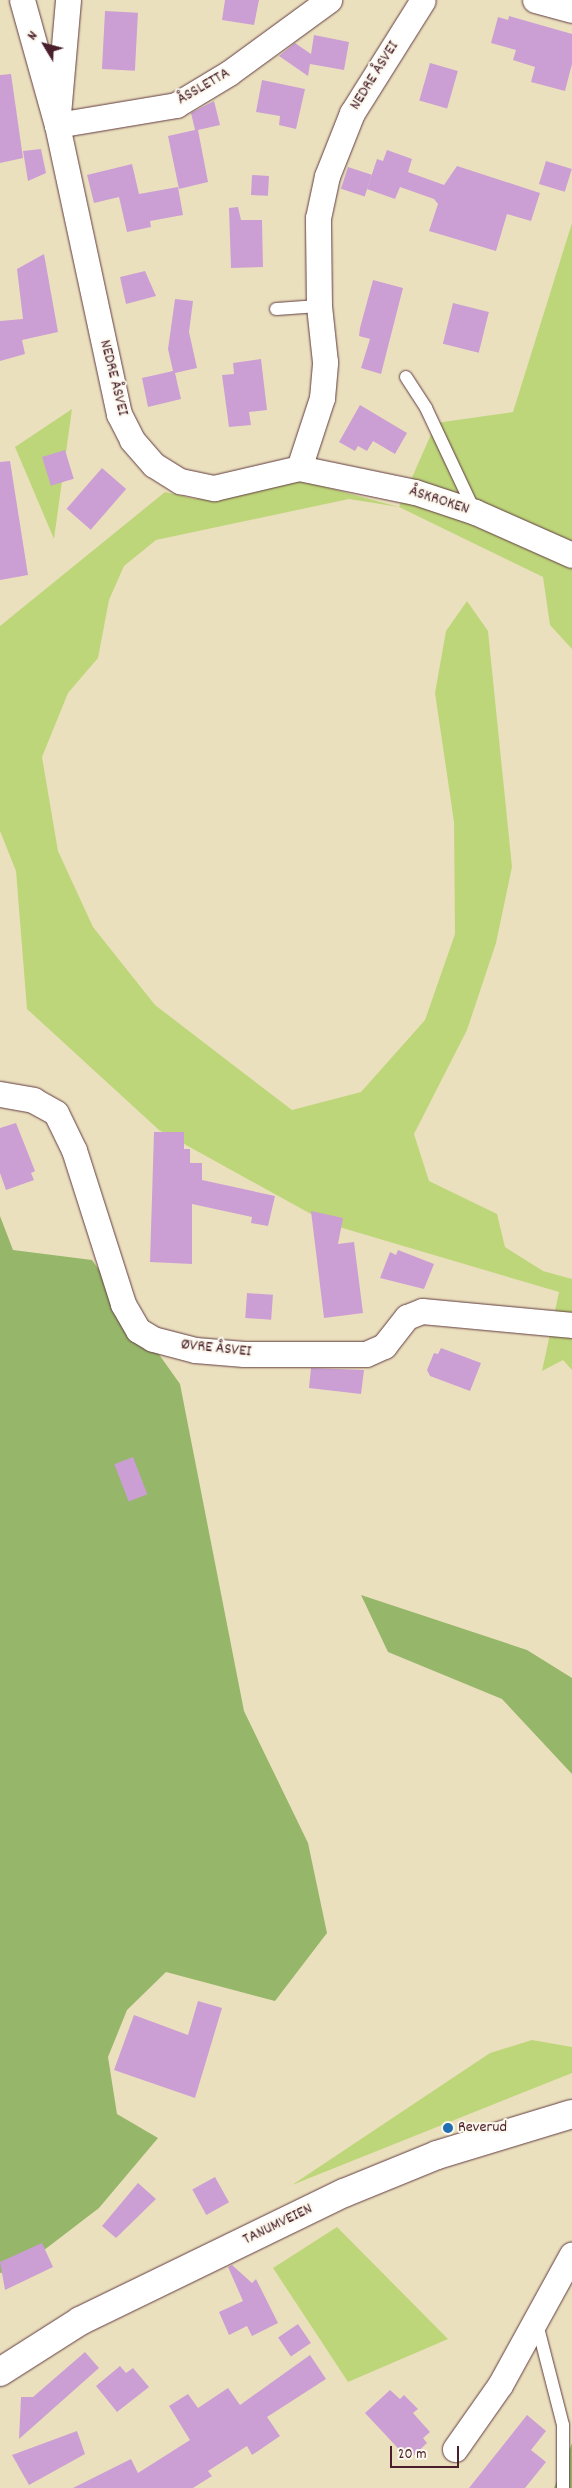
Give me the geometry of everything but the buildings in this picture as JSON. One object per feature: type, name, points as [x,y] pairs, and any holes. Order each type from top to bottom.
[{"type":"main road","name":"TANUMVEIEN","points":[[0,2372],[80,2321],[344,2193],[437,2155],[572,2114]]},
{"type":"street","name":"NEDRE ÅSVEI","points":[[22,0],[58,124],[112,386],[132,440],[154,465],[180,481],[214,488],[299,468],[322,398],[325,362],[319,306],[318,218],[336,146],[423,0]]},
{"type":"street","points":[[58,124],[68,0]]},
{"type":"street","name":"ÅSSLETTA","points":[[58,124],[176,105],[229,74],[329,0]]},
{"type":"street","points":[[535,0],[572,10]]},
{"type":"street","name":"ÅSKROKEN","points":[[299,468],[415,492],[475,512],[572,555]]},
{"type":"street","name":"ØVRE ÅSVEI","points":[[0,1094],[32,1100],[56,1114],[74,1150],[123,1304],[138,1330],[153,1339],[195,1350],[244,1354],[366,1354],[384,1346],[407,1317],[422,1311],[572,1325]]},
{"type":"street","points":[[455,2449],[500,2386],[572,2254]]},
{"type":"lane","points":[[276,309],[319,306]]},
{"type":"lane","points":[[406,377],[426,408],[475,512]]},
{"type":"lane","points":[[536,2320],[563,2425],[563,2488]]},
{"type":"green space","points":[[572,223],[572,649],[550,625],[543,577],[399,507],[436,423],[513,412]]},
{"type":"green space","points":[[72,409],[54,539],[15,447]]},
{"type":"green space","points":[[303,481],[399,507],[349,499],[156,540],[124,566],[109,600],[98,658],[68,693],[42,757],[58,851],[93,927],[155,1005],[292,1110],[361,1092],[425,1020],[455,934],[454,822],[435,693],[446,631],[467,601],[488,631],[512,867],[496,943],[467,1030],[414,1134],[429,1181],[497,1214],[505,1247],[543,1271],[572,1279],[572,1370],[563,1360],[542,1371],[559,1292],[329,1224],[159,1130],[27,1009],[16,871],[0,831],[0,626],[165,492],[195,499]]},
{"type":"green space","points":[[0,1216],[13,1250],[92,1260],[180,1384],[244,1711],[308,1843],[327,1933],[275,2001],[166,1972],[127,2010],[108,2057],[117,2114],[158,2138],[99,2208],[18,2270],[0,2273]]},
{"type":"green space","points":[[361,1595],[527,1650],[572,1678],[572,1774],[502,1699],[388,1652]]},
{"type":"green space","points":[[532,2040],[572,2047],[572,2073],[292,2185],[490,2053]]},
{"type":"green space","points":[[337,2227],[448,2339],[348,2382],[273,2268]]},
{"type":"green space","points":[[572,2443],[572,2488],[554,2488]]},
{"type":"place","name":"Reverud","points":[[448,2128]]}]
